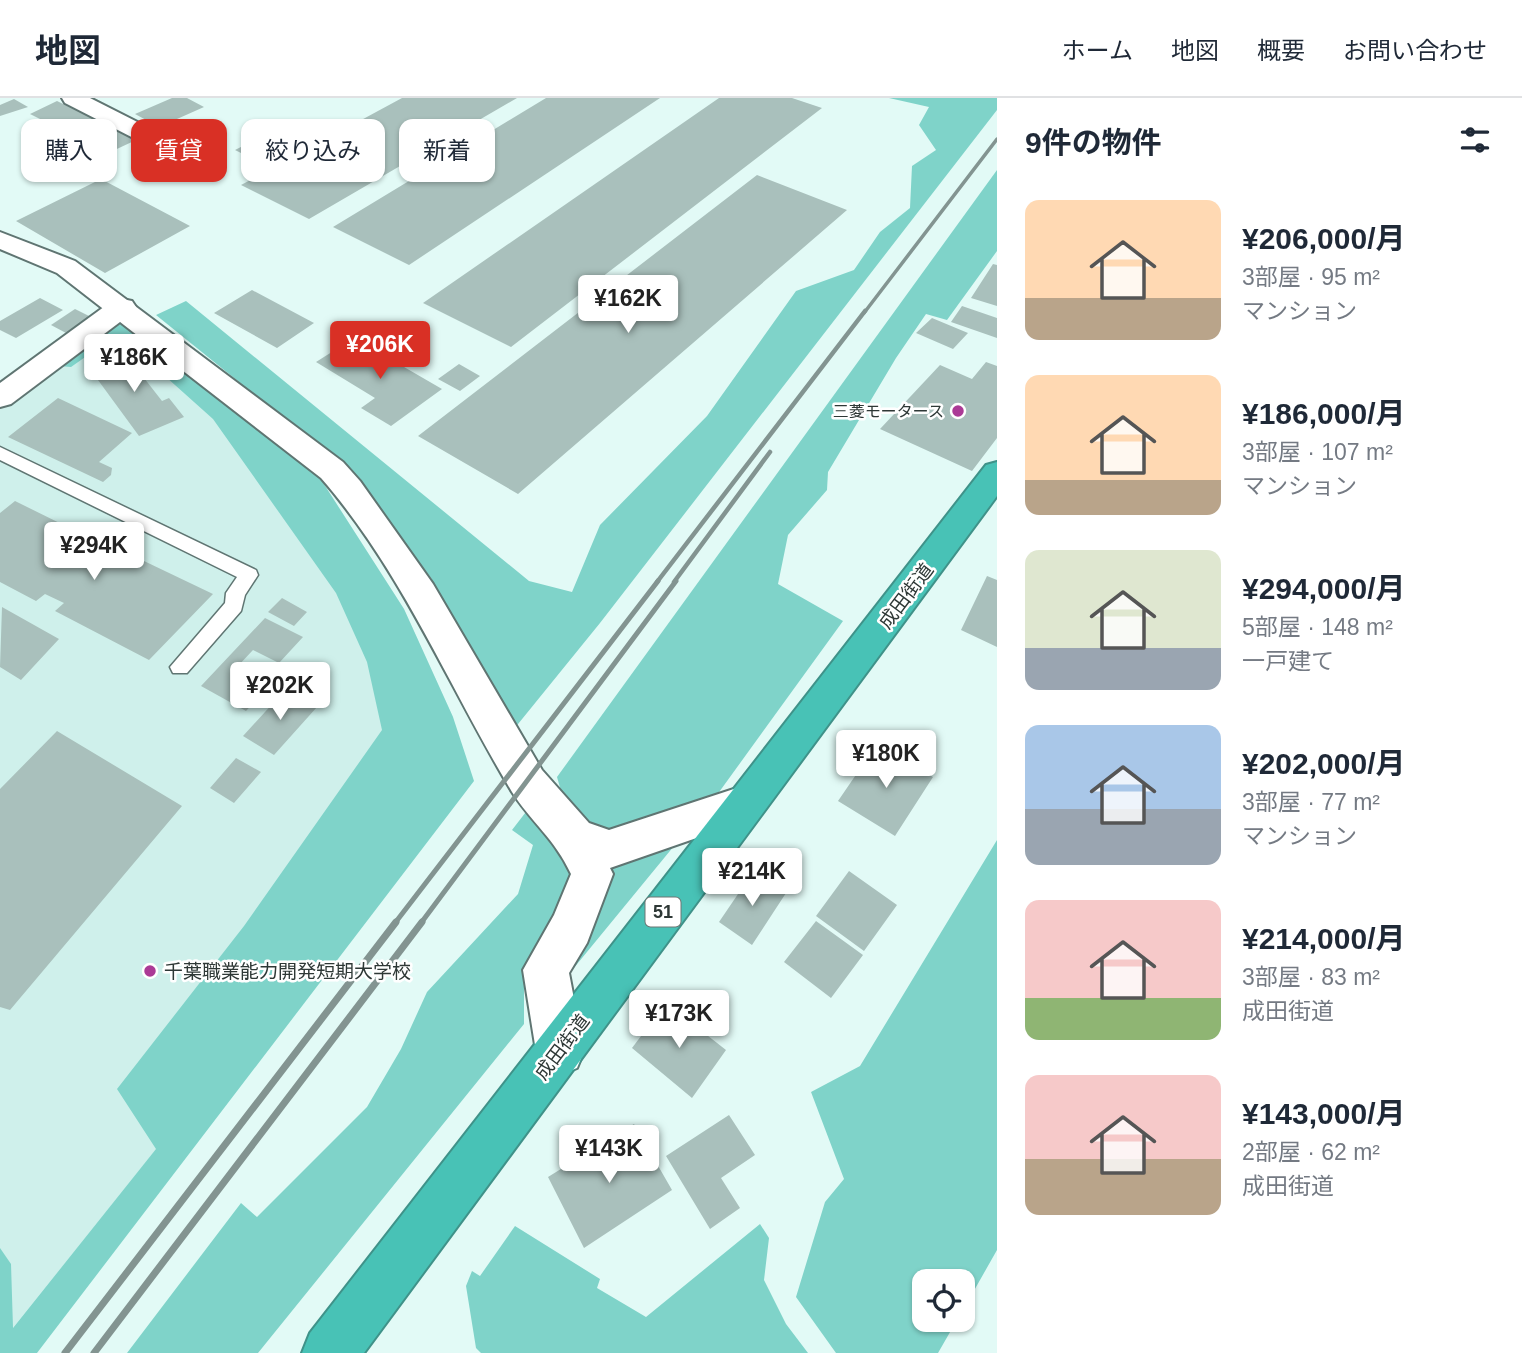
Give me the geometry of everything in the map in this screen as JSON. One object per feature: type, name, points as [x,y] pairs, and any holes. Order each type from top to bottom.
[{"type":"highway","name":"成田街道","points":[[330,1353],[560,1051],[743,804],[890,617],[997,473]]},
{"type":"street","points":[[73,98],[131,128]]},
{"type":"street","points":[[0,240],[66,267],[315,456],[349,489],[421,594],[528,782],[575,837],[592,874],[571,928],[546,970],[560,1051]]},
{"type":"street","points":[[0,397],[122,307]]},
{"type":"street","points":[[575,837],[609,849],[743,804]]},
{"type":"lane","points":[[0,453],[249,575],[236,593],[234,606],[180,667]]},
{"type":"shaded area","points":[[889,98],[997,98],[997,110],[600,623],[514,729],[431,578],[353,474],[156,315],[186,301],[529,581],[572,592],[600,525],[707,416],[796,291],[854,270],[880,232],[910,208],[912,166],[936,150],[919,125],[929,107]]},
{"type":"shaded area","points":[[997,170],[997,251],[947,320],[926,314],[896,358],[828,472],[827,490],[788,535],[778,584],[843,621],[709,806],[629,834],[585,825],[563,798],[557,777]]},
{"type":"shaded area","points":[[130,324],[320,478],[404,609],[453,717],[474,781],[37,1353],[0,1353],[0,1248],[11,1264],[13,1328],[156,1149],[117,1089],[244,926],[382,730],[367,662],[336,593],[213,419],[118,334],[71,367],[59,366],[113,325]]},
{"type":"shaded area","name":"千葉職業能力開発短期大学校","points":[[113,325],[320,478],[404,609],[453,717],[442,793],[0,1344],[0,409]]},
{"type":"shaded area","points":[[529,808],[571,862],[571,879],[562,912],[524,975],[524,1024],[258,1353],[127,1353],[241,1203],[257,1217],[367,1107],[401,1049],[427,992],[518,894],[533,845],[512,830]]},
{"type":"shaded area","points":[[683,835],[573,969],[609,869]]},
{"type":"shaded area","points":[[997,840],[997,1250],[975,1289],[975,1269],[912,1269],[912,1332],[950,1332],[938,1353],[836,1353],[796,1297],[825,1202],[844,1179],[811,1092],[860,1066]]},
{"type":"shaded area","points":[[760,1224],[769,1238],[764,1280],[786,1324],[808,1353],[481,1353],[476,1348],[466,1286],[472,1271],[480,1276],[515,1226],[600,1279],[597,1288],[646,1317]]},
{"type":"building","points":[[172,98],[187,98],[204,107],[177,119],[144,119],[135,114]]},
{"type":"building","points":[[402,98],[517,98],[481,119],[399,119],[399,167],[385,175],[385,119],[363,119]]},
{"type":"building","points":[[546,98],[660,98],[409,265],[333,227],[407,182],[495,182],[495,129]]},
{"type":"building","points":[[719,98],[792,98],[822,108],[511,347],[423,303]]},
{"type":"building","points":[[14,99],[28,107],[0,116],[0,105]]},
{"type":"building","points":[[57,101],[94,119],[40,119],[30,114]]},
{"type":"building","points":[[117,130],[131,138],[131,142],[117,149]]},
{"type":"building","points":[[757,175],[847,210],[518,494],[418,436]]},
{"type":"building","points":[[95,182],[107,182],[190,226],[105,273],[16,221]]},
{"type":"building","points":[[247,182],[373,182],[309,219],[241,185]]},
{"type":"building","points":[[993,264],[997,265],[997,306],[971,298]]},
{"type":"building","points":[[252,290],[314,323],[277,348],[214,313]]},
{"type":"building","points":[[40,298],[63,310],[16,338],[0,330],[0,321]]},
{"type":"building","points":[[962,306],[997,318],[997,338],[951,322]]},
{"type":"building","points":[[75,309],[91,317],[66,333],[51,325]]},
{"type":"building","points":[[932,318],[968,333],[953,349],[916,333]]},
{"type":"building","points":[[354,338],[442,389],[391,426],[361,408],[375,398],[316,362]]},
{"type":"building","points":[[123,351],[162,401],[169,398],[184,417],[139,436],[87,365]]},
{"type":"building","points":[[986,362],[997,366],[997,438],[972,471],[880,429],[940,365],[972,379]]},
{"type":"building","points":[[459,364],[480,376],[460,391],[438,379]]},
{"type":"building","points":[[58,398],[132,433],[99,462],[112,468],[111,475],[103,482],[8,437]]},
{"type":"building","points":[[15,501],[98,542],[92,547],[113,557],[121,550],[213,594],[149,660],[55,611],[64,603],[45,594],[36,601],[0,582],[0,513]]},
{"type":"building","points":[[987,576],[997,580],[997,647],[961,630]]},
{"type":"building","points":[[282,598],[307,612],[294,626],[268,612]]},
{"type":"building","points":[[2,607],[59,639],[21,680],[0,667]]},
{"type":"building","points":[[265,618],[303,637],[279,663],[253,650],[237,667],[270,685],[246,711],[201,686]]},
{"type":"building","points":[[286,689],[317,707],[274,755],[243,736]]},
{"type":"building","points":[[57,731],[182,806],[10,1010],[0,1007],[0,789]]},
{"type":"building","points":[[877,744],[933,777],[895,836],[838,801]]},
{"type":"building","points":[[236,758],[261,772],[234,803],[210,788]]},
{"type":"building","points":[[849,871],[897,905],[864,951],[816,916]]},
{"type":"building","points":[[753,872],[786,893],[752,945],[719,922]]},
{"type":"building","points":[[816,921],[863,955],[831,998],[784,962]]},
{"type":"building","points":[[666,1003],[726,1050],[692,1098],[632,1048]]},
{"type":"building","points":[[729,1115],[755,1155],[721,1178],[740,1208],[710,1229],[666,1156]]},
{"type":"building","points":[[634,1124],[672,1190],[584,1248],[548,1177]]},
{"type":"railway","points":[[864,313],[997,139]]},
{"type":"railway","points":[[657,582],[865,311]]},
{"type":"railway","points":[[674,582],[770,452]]},
{"type":"railway","points":[[395,923],[658,581]]},
{"type":"railway","points":[[421,923],[676,581]]},
{"type":"railway","points":[[65,1353],[396,922]]},
{"type":"railway","points":[[94,1353],[422,922]]},
{"type":"place","name":"三菱モータース","points":[[958,411]]},
{"type":"place","name":"千葉職業能力開発短期大学校","points":[[150,971]]}]
